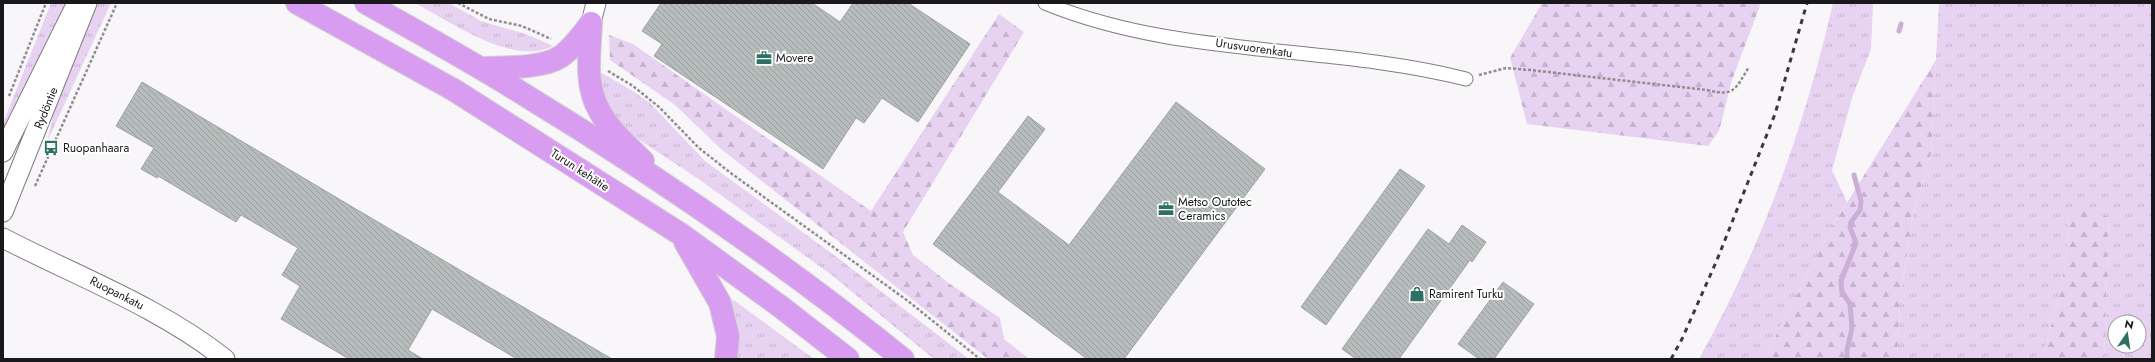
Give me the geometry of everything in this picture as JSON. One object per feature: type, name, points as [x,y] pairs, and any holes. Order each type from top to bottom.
[{"type":"highway","name":"Turun kehätie","points":[[297,3],[454,90],[682,235],[781,307],[848,359]]},
{"type":"highway","points":[[366,3],[480,68],[666,186],[774,260],[903,359]]},
{"type":"highway","points":[[480,68],[538,64],[558,58],[573,45],[594,13]]},
{"type":"highway","points":[[594,13],[589,72],[591,90],[599,111],[610,127],[666,186]]},
{"type":"highway","points":[[682,235],[720,303],[728,336],[726,359]]},
{"type":"street","name":"Rydöntie","points":[[3,152],[77,3]]},
{"type":"street","name":"Rydöntie","points":[[3,212],[87,3]]},
{"type":"street","name":"Urusvuorenkatu","points":[[1045,3],[1069,13],[1166,36],[1423,68],[1466,79]]},
{"type":"street","name":"Ruopankatu","points":[[3,238],[117,292],[166,318],[200,339],[225,359]]},
{"type":"path","points":[[9,97],[46,3]]},
{"type":"path","points":[[33,190],[117,3]]},
{"type":"path","points":[[458,3],[489,19],[522,26],[552,40]]},
{"type":"path","points":[[1466,79],[1506,68],[1670,85],[1723,94],[1735,88],[1749,67]]},
{"type":"path","points":[[602,68],[633,86],[659,107],[699,148],[908,301],[980,359]]},
{"type":"green space","points":[[51,3],[69,3],[3,142],[3,123]]},
{"type":"green space","points":[[97,3],[111,3],[47,142],[58,96]]},
{"type":"green space","points":[[415,3],[449,3],[481,21],[526,34],[553,46],[537,51],[520,51],[501,47],[482,40]]},
{"type":"green space","points":[[1542,3],[1761,3],[1732,80],[1719,131],[1708,146],[1527,124],[1510,58]]},
{"type":"green space","points":[[1833,3],[1873,3],[1871,49],[1852,98],[1832,170],[1847,202],[1833,225],[1764,359],[1699,359],[1742,274],[1779,186],[1809,95]]},
{"type":"green space","points":[[1939,3],[2152,3],[2152,359],[2104,359],[2109,217],[2068,215],[2067,251],[2061,287],[2042,359],[1897,359],[1900,303],[1912,219],[1931,154]]},
{"type":"green space","points":[[999,14],[1024,32],[903,232],[913,255],[950,284],[1000,318],[1004,339],[1029,359],[988,359],[721,149],[675,105],[610,60],[609,35],[633,44],[871,211]]},
{"type":"green space","points":[[1936,60],[1931,154],[1912,219],[1900,303],[1897,359],[1764,359],[1833,225]]},
{"type":"green space","points":[[600,72],[650,103],[705,161],[838,258],[969,359],[934,359],[829,273],[697,178],[623,129],[608,105],[600,82]]},
{"type":"green space","points":[[2076,208],[2109,217],[2104,359],[2042,359],[2061,287],[2067,251],[2068,214]]},
{"type":"green space","points":[[732,300],[814,359],[736,359],[729,301]]},
{"type":"building","points":[[661,3],[812,3],[840,22],[853,3],[908,3],[970,44],[918,122],[882,98],[864,123],[856,118],[823,169],[654,56],[662,44],[642,31]]},
{"type":"building","points":[[142,82],[612,359],[517,359],[432,309],[408,350],[423,359],[349,359],[281,319],[300,286],[282,275],[298,248],[241,215],[236,222],[158,176],[157,178],[141,169],[154,148],[116,126]]},
{"type":"building","points":[[1176,102],[1265,169],[1124,359],[1087,359],[933,244],[1028,116],[1045,129],[998,192],[1069,245]]},
{"type":"building","points":[[1400,169],[1425,186],[1326,325],[1301,307]]},
{"type":"building","points":[[1462,225],[1486,242],[1472,262],[1470,260],[1399,359],[1356,359],[1342,349],[1428,229],[1449,244]]},
{"type":"building","points":[[1503,282],[1534,304],[1494,359],[1479,359],[1458,344]]},
{"type":"waterway","points":[[1899,31],[1901,24]]},
{"type":"waterway","points":[[1847,359],[1847,350],[1852,328],[1850,304],[1842,292],[1841,281],[1856,243],[1850,227],[1851,222],[1860,210],[1861,201],[1854,175]]},
{"type":"railway","points":[[1671,359],[1682,339],[1717,260],[1775,114],[1807,3]]},
{"type":"place","name":"Movere","points":[[764,58]]},
{"type":"place","name":"Ruopanhaara","points":[[51,148]]},
{"type":"place","name":"Metso Outotec Ceramics","points":[[1166,209]]},
{"type":"place","name":"Ramirent Turku","points":[[1417,294]]}]
